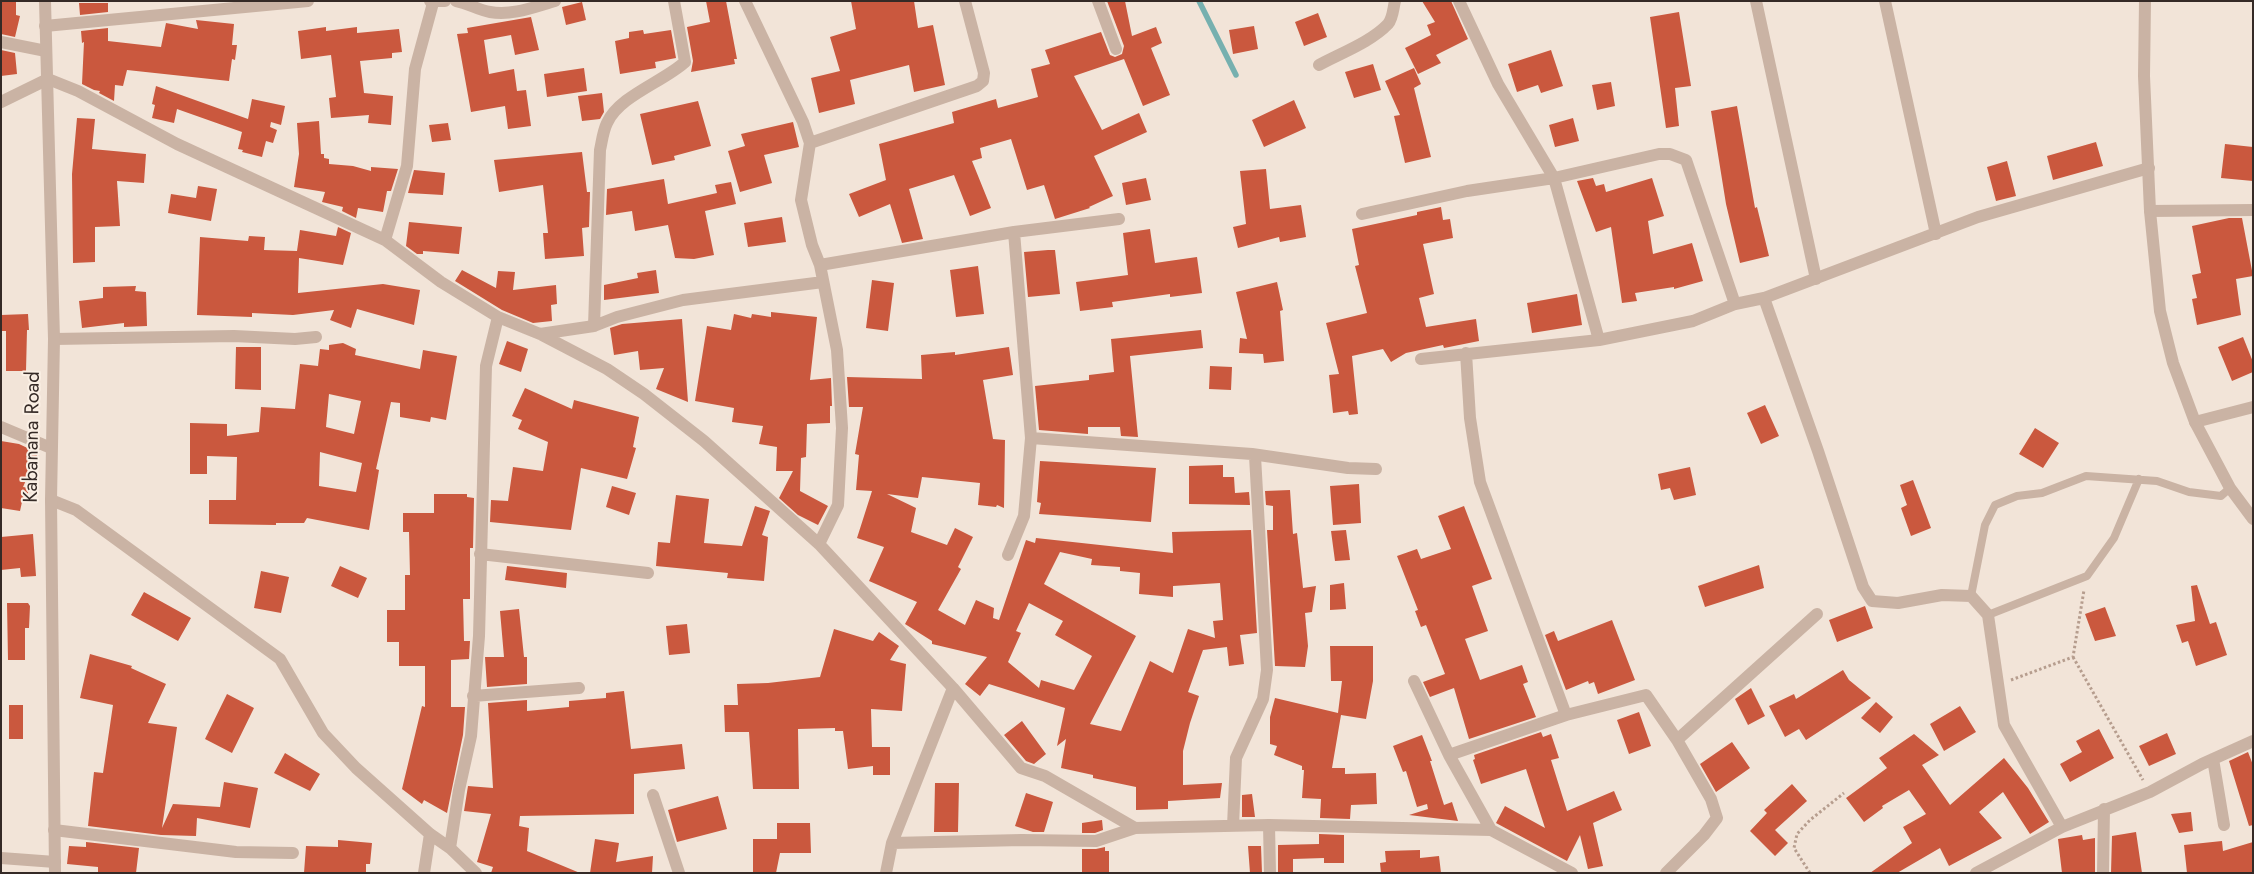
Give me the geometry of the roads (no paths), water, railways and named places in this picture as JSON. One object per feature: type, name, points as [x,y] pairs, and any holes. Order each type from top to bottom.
[{"type":"street","name":"Kabanana Road","points":[[45,1],[54,339],[51,500],[55,867]]},
{"type":"street","points":[[45,26],[308,1]]},
{"type":"street","points":[[456,1],[488,12],[508,14],[518,6],[556,1]]},
{"type":"street","points":[[594,326],[600,150],[607,123],[619,107],[675,72],[685,62],[674,1]]},
{"type":"street","points":[[745,1],[792,97],[810,143],[801,200],[812,245],[820,265],[837,350],[842,428],[838,505],[819,544]]},
{"type":"street","points":[[810,143],[977,86],[983,80],[984,72],[965,1]]},
{"type":"street","points":[[1098,1],[1116,49]]},
{"type":"street","points":[[1319,65],[1371,37],[1388,24],[1395,1]]},
{"type":"street","points":[[1459,1],[1498,84],[1554,178],[1599,340]]},
{"type":"street","points":[[1756,1],[1816,279]]},
{"type":"street","points":[[1885,1],[1936,234]]},
{"type":"street","points":[[2144,1],[2144,76],[2150,211],[2160,310],[2174,363],[2194,422],[2230,488],[2253,519]]},
{"type":"street","points":[[386,240],[407,166],[415,69],[436,2]]},
{"type":"street","points":[[1,42],[46,51]]},
{"type":"street","points":[[1,102],[48,79],[78,90],[177,144],[386,240],[441,282],[498,317],[540,334],[607,369],[644,394],[704,442],[819,544],[953,688],[1021,768],[1045,776],[1135,828]]},
{"type":"street","points":[[1362,214],[1467,192],[1554,178],[1659,154],[1670,154],[1686,160],[1735,304]]},
{"type":"street","points":[[1421,359],[1599,340],[1693,321],[1735,304],[1764,298],[1978,217],[2149,168]]},
{"type":"street","points":[[2150,211],[2253,210]]},
{"type":"street","points":[[820,265],[1014,232],[1119,219]]},
{"type":"street","points":[[1008,555],[1024,516],[1031,438],[1014,232]]},
{"type":"street","points":[[540,334],[594,326],[617,317],[683,300],[823,282]]},
{"type":"street","points":[[1764,298],[1818,451],[1862,587],[1872,601],[1898,603],[1942,595],[1971,596],[1988,615],[2004,725],[2062,827]]},
{"type":"street","points":[[450,848],[459,790],[471,736],[479,636],[486,366],[498,317]]},
{"type":"street","points":[[54,339],[234,336],[295,339],[316,337]]},
{"type":"street","points":[[1466,353],[1470,418],[1480,482],[1566,715]]},
{"type":"street","points":[[2194,422],[2253,407]]},
{"type":"street","points":[[1,427],[51,448]]},
{"type":"street","points":[[1031,438],[1255,456],[1348,468],[1376,469]]},
{"type":"street","points":[[1232,826],[1236,758],[1263,699],[1267,670],[1255,456]]},
{"type":"street","points":[[51,500],[76,510],[280,659],[323,733],[356,768],[430,834],[450,848],[476,873]]},
{"type":"street","points":[[480,554],[648,573]]},
{"type":"street","points":[[1677,740],[1817,614]]},
{"type":"street","points":[[1414,681],[1449,755],[1491,830]]},
{"type":"street","points":[[474,696],[579,688]]},
{"type":"street","points":[[886,873],[892,843],[953,688]]},
{"type":"street","points":[[1449,755],[1566,715],[1646,695],[1677,740],[1712,798],[1717,818],[1704,835],[1666,873]]},
{"type":"street","points":[[1976,873],[2062,827],[2150,792],[2213,758],[2253,741]]},
{"type":"street","points":[[2213,758],[2224,825]]},
{"type":"street","points":[[653,795],[679,873]]},
{"type":"street","points":[[2103,873],[2104,809]]},
{"type":"street","points":[[1269,824],[1270,873]]},
{"type":"street","points":[[892,843],[1022,840],[1096,842],[1135,828],[1269,824],[1491,830],[1572,873]]},
{"type":"street","points":[[54,830],[236,852],[293,853]]},
{"type":"street","points":[[424,873],[430,834]]},
{"type":"street","points":[[1,858],[55,867]]},
{"type":"lane","points":[[1971,596],[1985,524],[1995,505],[2017,496],[2042,493],[2086,476],[2158,480],[2189,492],[2221,496],[2230,488]]},
{"type":"lane","points":[[1988,615],[2087,576],[2114,538],[2139,479]]},
{"type":"waterway","points":[[1199,1],[1236,75]]}]
